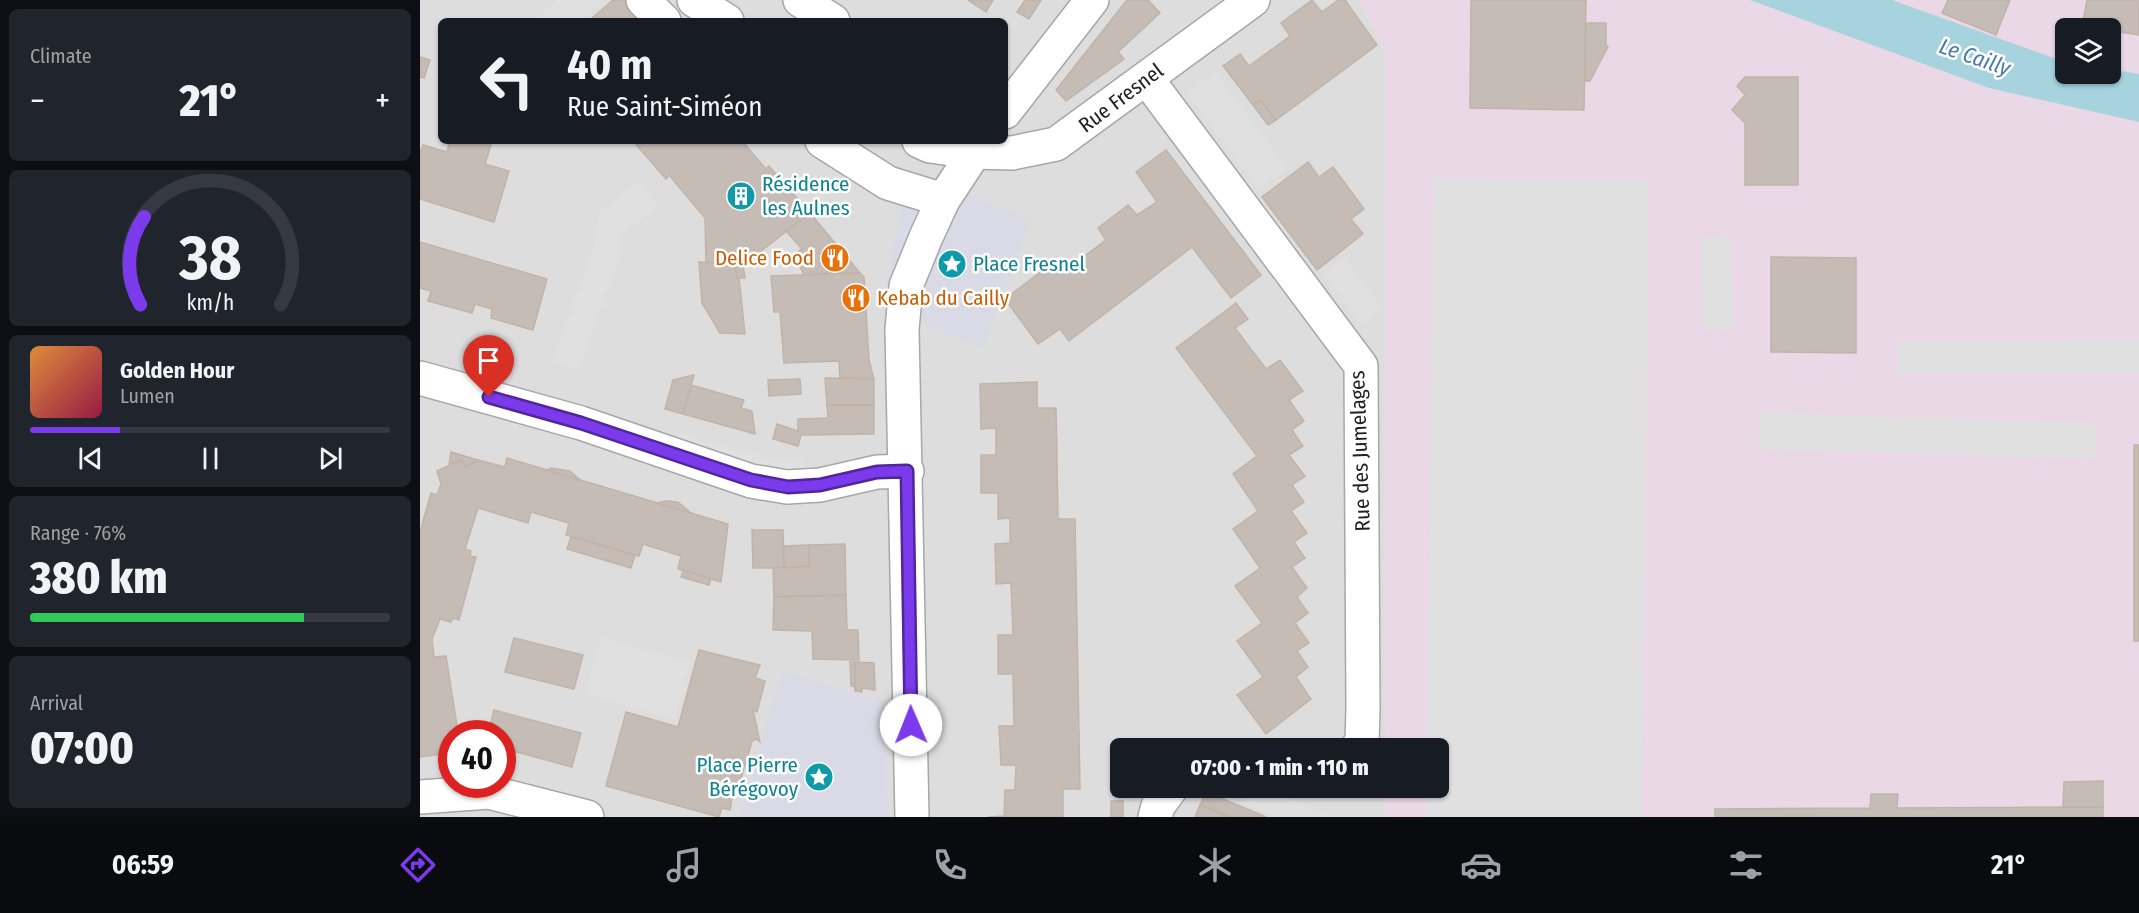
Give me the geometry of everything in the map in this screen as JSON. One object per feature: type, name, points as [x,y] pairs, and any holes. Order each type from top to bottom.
[{"type":"street","points":[[644,0],[661,18]]},
{"type":"street","points":[[694,0],[722,18]]},
{"type":"street","points":[[800,0],[828,18]]},
{"type":"street","points":[[1008,108],[1092,0]]},
{"type":"street","name":"Rue Fresnel","points":[[926,144],[930,146],[975,145],[1012,153],[1056,144],[1253,0]]},
{"type":"street","name":"Rue des Jumelages","points":[[1147,78],[1360,366],[1364,709],[1362,738]]},
{"type":"street","points":[[827,144],[888,183],[943,200]]},
{"type":"street","points":[[912,817],[903,328],[906,286],[943,200],[975,145]]},
{"type":"street","points":[[420,378],[581,423],[751,480],[788,487],[820,485],[877,472],[907,471]]},
{"type":"street","points":[[420,797],[489,792],[587,817]]},
{"type":"street","points":[[1155,817],[1164,798]]},
{"type":"shaded area","points":[[420,0],[1359,0],[1385,51],[1385,738],[1110,738],[1110,798],[1385,798],[1385,817],[420,817]]},
{"type":"shaded area","points":[[557,0],[606,0],[585,18],[536,18]]},
{"type":"shaded area","points":[[1359,0],[2139,0],[2139,817],[1385,817],[1385,798],[1449,798],[1449,738],[1385,738],[1385,51]]},
{"type":"shaded area","points":[[1215,72],[1287,168],[1258,189],[1187,93]]},
{"type":"shaded area","name":"Place Fresnel","points":[[909,171],[1031,220],[983,347],[881,308]]},
{"type":"shaded area","points":[[1433,179],[1648,180],[1642,817],[1426,817],[1426,798],[1449,798],[1449,738],[1427,738]]},
{"type":"shaded area","points":[[638,181],[658,207],[619,235],[621,251],[579,371],[553,362],[595,242],[598,214]]},
{"type":"shaded area","points":[[1731,237],[1734,329],[1703,330],[1701,238]]},
{"type":"shaded area","points":[[1344,258],[1383,310],[1362,325],[1324,274]]},
{"type":"shaded area","points":[[2139,340],[2139,373],[1897,374],[1897,341]]},
{"type":"shaded area","points":[[1760,413],[2095,423],[2094,459],[1759,449]]},
{"type":"shaded area","points":[[680,433],[768,458],[804,459],[804,470],[766,470],[676,446]]},
{"type":"shaded area","points":[[601,637],[691,662],[675,719],[585,694]]},
{"type":"shaded area","name":"Place Pierre Bérégovoy","points":[[782,672],[885,701],[887,817],[740,817]]},
{"type":"shaded area","points":[[1244,798],[1287,798],[1332,817],[1276,817],[1242,803]]},
{"type":"water","name":"Le Cailly","points":[[1750,0],[1892,0],[2055,58],[2055,84],[2121,84],[2121,71],[2139,74],[2139,122],[1989,88]]},
{"type":"building","points":[[613,0],[628,0],[643,18],[592,18]]},
{"type":"building","points":[[968,0],[993,0],[986,12]]},
{"type":"building","points":[[1025,0],[1041,0],[1029,19],[1017,12]]},
{"type":"building","points":[[1127,0],[1148,0],[1160,13],[1118,52],[1124,59],[1066,101],[1056,90]]},
{"type":"building","points":[[1312,0],[1322,12],[1338,0],[1345,0],[1377,45],[1276,120],[1260,100],[1253,105],[1223,66],[1240,54],[1249,66],[1290,36],[1281,23]]},
{"type":"building","points":[[1471,0],[1586,0],[1584,110],[1470,108]]},
{"type":"building","points":[[1948,0],[2010,0],[1996,35],[1942,13]]},
{"type":"building","points":[[2087,0],[2139,0],[2139,35],[2121,32],[2121,18],[2084,18]]},
{"type":"building","points":[[1586,23],[1606,23],[1606,45],[1608,47],[1590,81],[1585,81]]},
{"type":"building","points":[[420,57],[430,60],[424,78],[420,77]]},
{"type":"building","points":[[1745,77],[1798,77],[1798,185],[1745,185],[1745,123],[1732,110],[1745,95],[1737,86]]},
{"type":"building","points":[[1260,100],[1276,120],[1268,125],[1253,105]]},
{"type":"building","points":[[449,144],[491,144],[485,164],[509,171],[494,222],[420,199],[420,153],[423,145],[447,152]]},
{"type":"building","name":"Résidence les Aulnes","points":[[636,144],[745,144],[766,169],[769,166],[810,213],[743,265],[706,263],[705,218],[669,175],[666,179]]},
{"type":"building","points":[[1166,150],[1261,275],[1231,298],[1192,247],[1069,341],[1060,329],[1038,344],[1005,299],[1056,260],[1064,271],[1106,240],[1098,228],[1128,205],[1137,215],[1157,202],[1136,172]]},
{"type":"building","points":[[1308,162],[1319,177],[1333,167],[1364,209],[1351,219],[1363,234],[1317,270],[1262,197]]},
{"type":"building","points":[[810,213],[860,273],[804,275],[794,254],[802,249],[786,231]]},
{"type":"building","points":[[420,242],[547,279],[533,330],[491,318],[492,309],[475,304],[472,313],[428,301],[431,291],[420,288]]},
{"type":"building","points":[[1771,257],[1856,258],[1856,353],[1771,352]]},
{"type":"building","points":[[699,262],[735,264],[737,278],[739,278],[745,334],[720,333],[702,303]]},
{"type":"building","points":[[735,264],[743,265],[745,278],[737,278]]},
{"type":"building","points":[[860,273],[864,277],[869,360],[874,379],[840,378],[839,361],[784,363],[780,312],[774,312],[771,276]]},
{"type":"building","points":[[1236,303],[1248,319],[1235,328],[1266,369],[1280,360],[1303,391],[1289,400],[1304,421],[1292,430],[1303,446],[1289,455],[1305,476],[1292,485],[1304,502],[1291,511],[1307,533],[1294,542],[1305,558],[1292,567],[1307,588],[1297,597],[1308,613],[1295,623],[1309,643],[1297,651],[1308,667],[1296,677],[1311,699],[1266,734],[1237,695],[1263,677],[1237,641],[1262,623],[1235,586],[1260,568],[1233,529],[1258,511],[1233,474],[1257,456],[1176,348]]},
{"type":"building","points":[[694,375],[683,414],[665,409],[673,380]]},
{"type":"building","points":[[825,378],[874,379],[874,405],[827,405]]},
{"type":"building","points":[[800,379],[801,394],[769,396],[768,380]]},
{"type":"building","points":[[1037,382],[1037,408],[1056,408],[1058,519],[1075,519],[1080,789],[1063,789],[1063,817],[988,817],[1004,816],[1005,790],[1015,790],[1016,765],[1001,765],[999,726],[1014,726],[1013,674],[998,674],[998,635],[1013,635],[1011,583],[996,584],[995,544],[1010,543],[1010,518],[998,519],[998,493],[981,493],[981,455],[996,455],[996,428],[981,429],[980,384]]},
{"type":"building","points":[[691,385],[744,400],[741,408],[752,411],[755,434],[683,414]]},
{"type":"building","points":[[827,405],[874,405],[874,434],[801,435],[798,446],[773,439],[777,424],[798,431],[798,419],[828,418]]},
{"type":"building","points":[[2134,445],[2139,445],[2139,641],[2134,641]]},
{"type":"building","points":[[451,452],[478,460],[465,467],[462,460],[449,464]]},
{"type":"building","points":[[507,458],[728,524],[721,582],[678,569],[681,556],[643,544],[639,556],[566,535],[569,523],[531,512],[528,523],[478,508],[465,549],[471,551],[470,556],[476,557],[459,620],[453,618],[451,622],[440,619],[432,639],[434,657],[446,656],[456,720],[438,720],[438,755],[420,757],[420,532],[431,493],[437,495],[441,484],[437,471],[462,460],[465,467],[478,460],[505,467]]},
{"type":"building","points":[[551,468],[570,471],[580,480],[547,470]]},
{"type":"building","points":[[678,502],[691,513],[657,503]]},
{"type":"building","points":[[752,530],[783,530],[784,568],[753,568]]},
{"type":"building","points":[[571,537],[635,555],[631,568],[567,549]]},
{"type":"building","points":[[845,544],[846,595],[774,597],[773,568],[809,566],[809,545]]},
{"type":"building","points":[[809,545],[809,566],[784,568],[784,546]]},
{"type":"building","points":[[684,570],[711,579],[709,585],[681,577]]},
{"type":"building","points":[[846,595],[847,630],[858,630],[859,660],[813,659],[812,631],[773,630],[774,597]]},
{"type":"building","points":[[514,638],[583,655],[574,689],[505,672]]},
{"type":"building","points":[[699,650],[760,665],[755,678],[765,681],[757,712],[753,710],[760,742],[756,739],[752,741],[739,786],[734,784],[730,810],[722,808],[719,817],[606,786],[626,712],[678,727]]},
{"type":"building","points":[[850,662],[855,662],[855,687],[851,686]]},
{"type":"building","points":[[855,662],[874,663],[875,690],[862,688],[862,692],[855,691]]},
{"type":"building","points":[[494,710],[581,733],[572,767],[516,752],[516,720],[492,720]]},
{"type":"building","points":[[2103,781],[2103,807],[2063,807],[2064,782]]},
{"type":"building","points":[[1871,794],[1898,794],[1897,808],[2103,807],[2103,817],[1715,817],[1715,809],[1870,808]]},
{"type":"building","points":[[1203,798],[1220,798],[1266,817],[1229,817],[1200,805]]},
{"type":"building","points":[[1111,801],[1123,801],[1123,817],[1111,817]]},
{"type":"building","points":[[1200,805],[1229,817],[1195,817]]},
{"type":"place","name":"Résidence les Aulnes","points":[[741,196]]},
{"type":"place","name":"Delice Food","points":[[835,258]]},
{"type":"place","name":"Place Fresnel","points":[[952,264]]},
{"type":"place","name":"Kebab du Cailly","points":[[856,298]]},
{"type":"place","name":"Place Pierre Bérégovoy","points":[[819,777]]},
{"type":"route","points":[[489,397],[581,423],[751,480],[788,487],[820,485],[877,472],[907,471],[911,725]]}]
